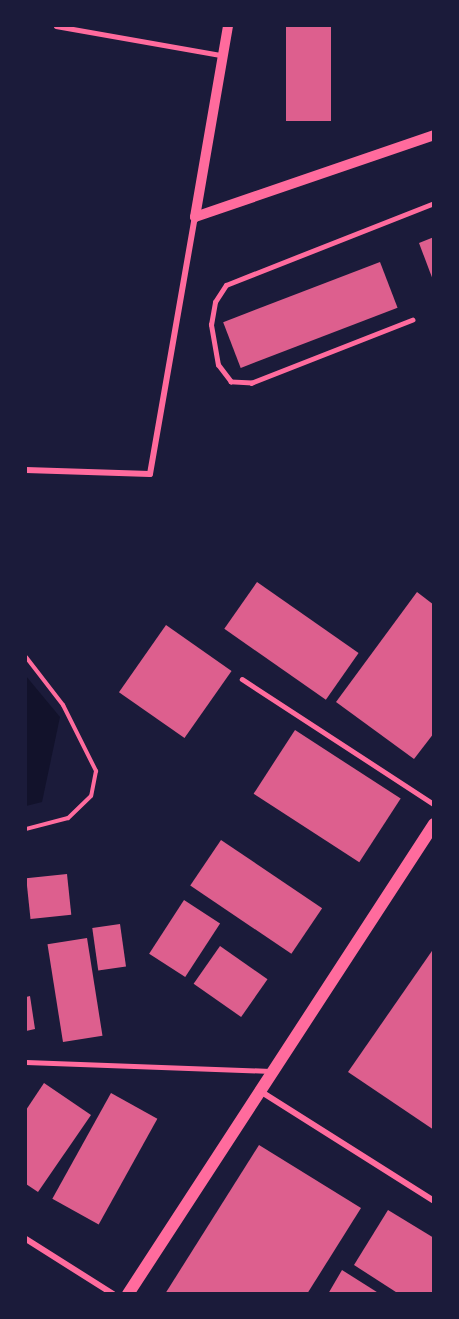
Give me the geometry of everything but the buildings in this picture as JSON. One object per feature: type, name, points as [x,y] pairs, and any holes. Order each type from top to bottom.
[{"type":"main road","points":[[128,1293],[434,824]]},
{"type":"street","points":[[26,470],[150,474],[228,26]]},
{"type":"street","points":[[195,217],[434,135]]},
{"type":"street","points":[[260,1091],[434,1201]]},
{"type":"street","points":[[26,1239],[113,1293]]},
{"type":"lane","points":[[56,26],[223,55]]},
{"type":"lane","points":[[95,32],[96,26]]},
{"type":"lane","points":[[413,320],[252,383],[231,382],[218,365],[211,325],[215,302],[226,285],[434,204]]},
{"type":"lane","points":[[242,679],[434,804]]},
{"type":"lane","points":[[26,1062],[273,1071]]},
{"type":"path","points":[[26,657],[63,705],[96,771],[91,796],[68,818],[26,829]]},
{"type":"shaded area","points":[[26,676],[60,717],[42,802],[26,806]]}]
